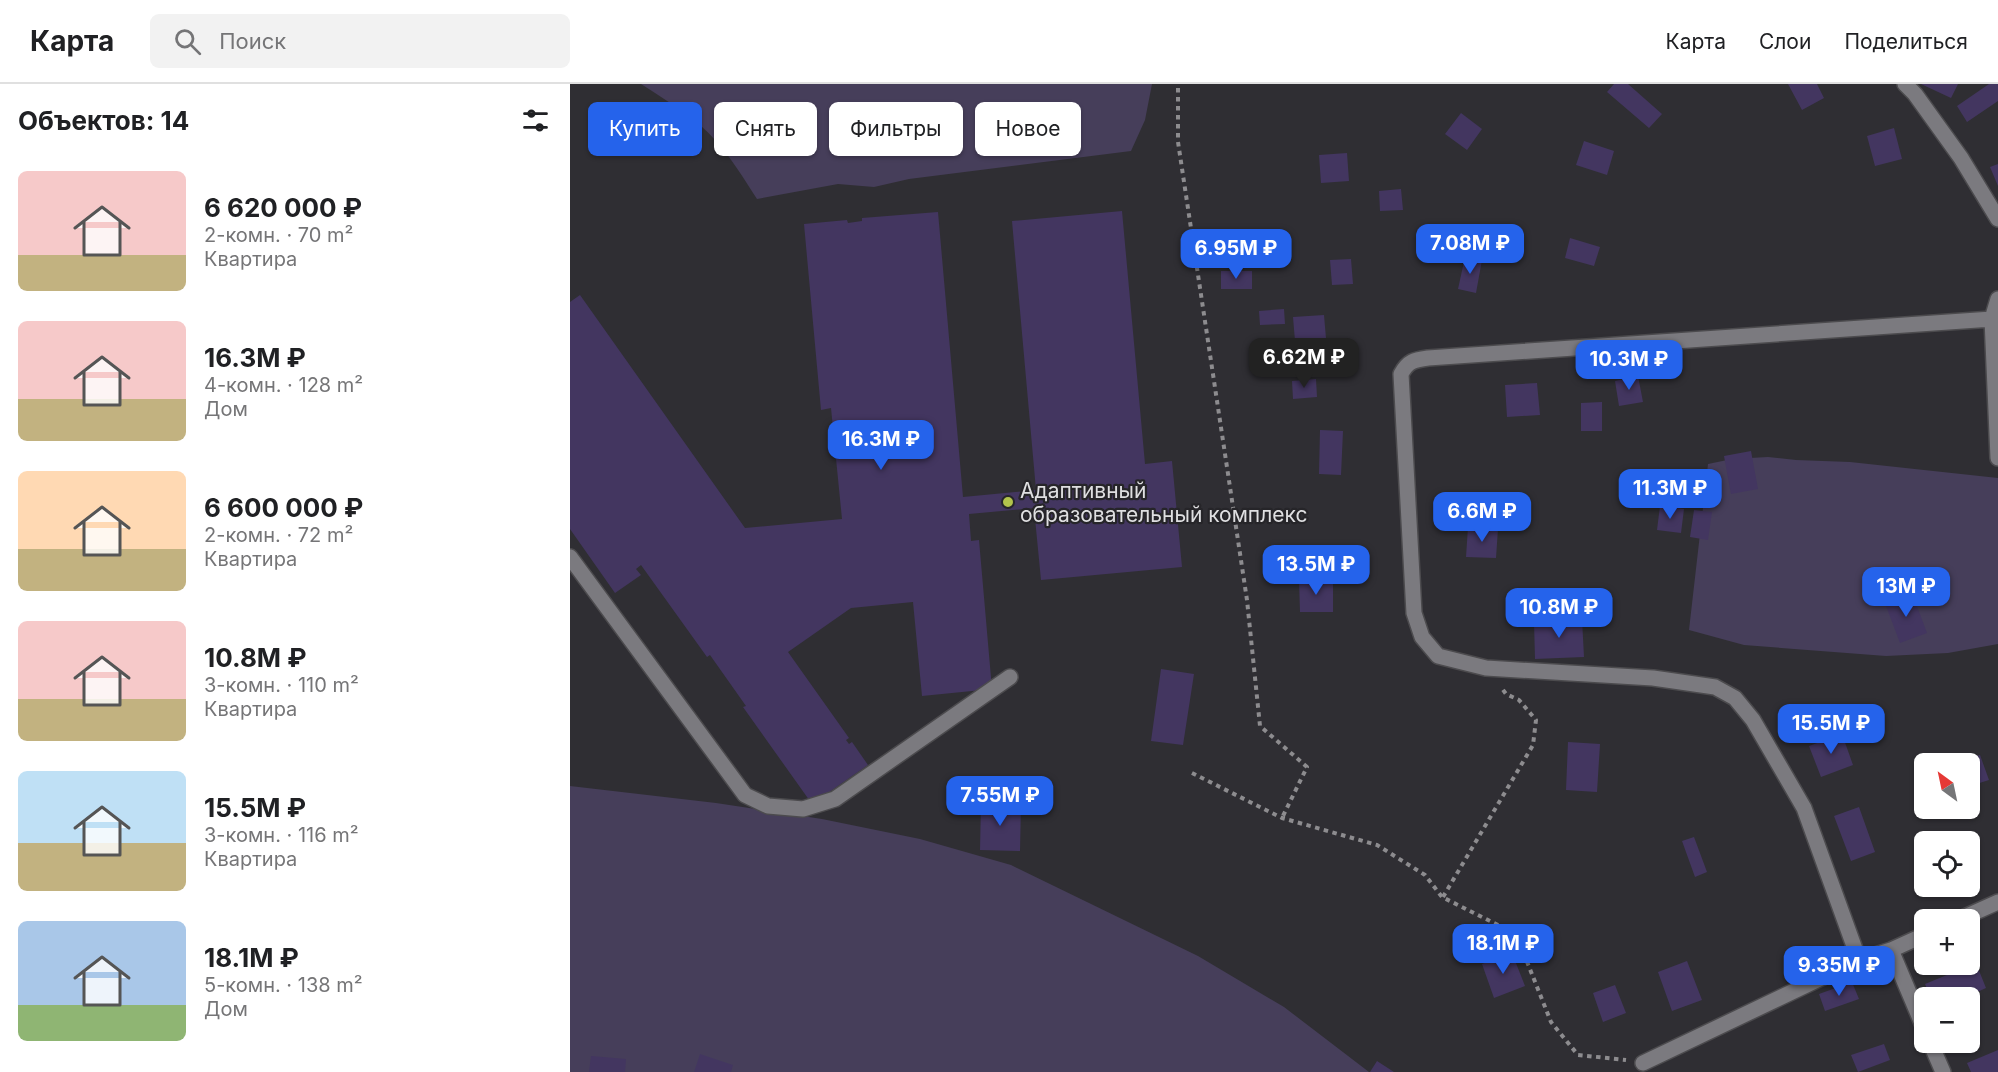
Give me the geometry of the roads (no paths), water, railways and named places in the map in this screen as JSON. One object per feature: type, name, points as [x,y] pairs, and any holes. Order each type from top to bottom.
[{"type":"street","points":[[1905,84],[1915,94],[1961,158],[1998,219]]},
{"type":"street","points":[[1998,299],[1992,319],[1998,458]]},
{"type":"street","points":[[1859,960],[1804,808],[1753,720],[1735,698],[1715,687],[1653,678],[1486,668],[1438,656],[1422,637],[1414,613],[1401,374],[1405,365],[1415,360],[1428,358],[1992,319]]},
{"type":"street","points":[[570,557],[745,795],[768,806],[803,809],[835,799],[1010,677]]},
{"type":"street","points":[[1980,910],[1998,902]]},
{"type":"street","points":[[1643,1063],[1859,960],[1914,940]]},
{"type":"street","points":[[1891,950],[1914,1004]]},
{"type":"street","points":[[1935,1053],[1943,1072]]},
{"type":"place","name":"Адаптивный образовательный комплекс","points":[[1008,502]]}]
